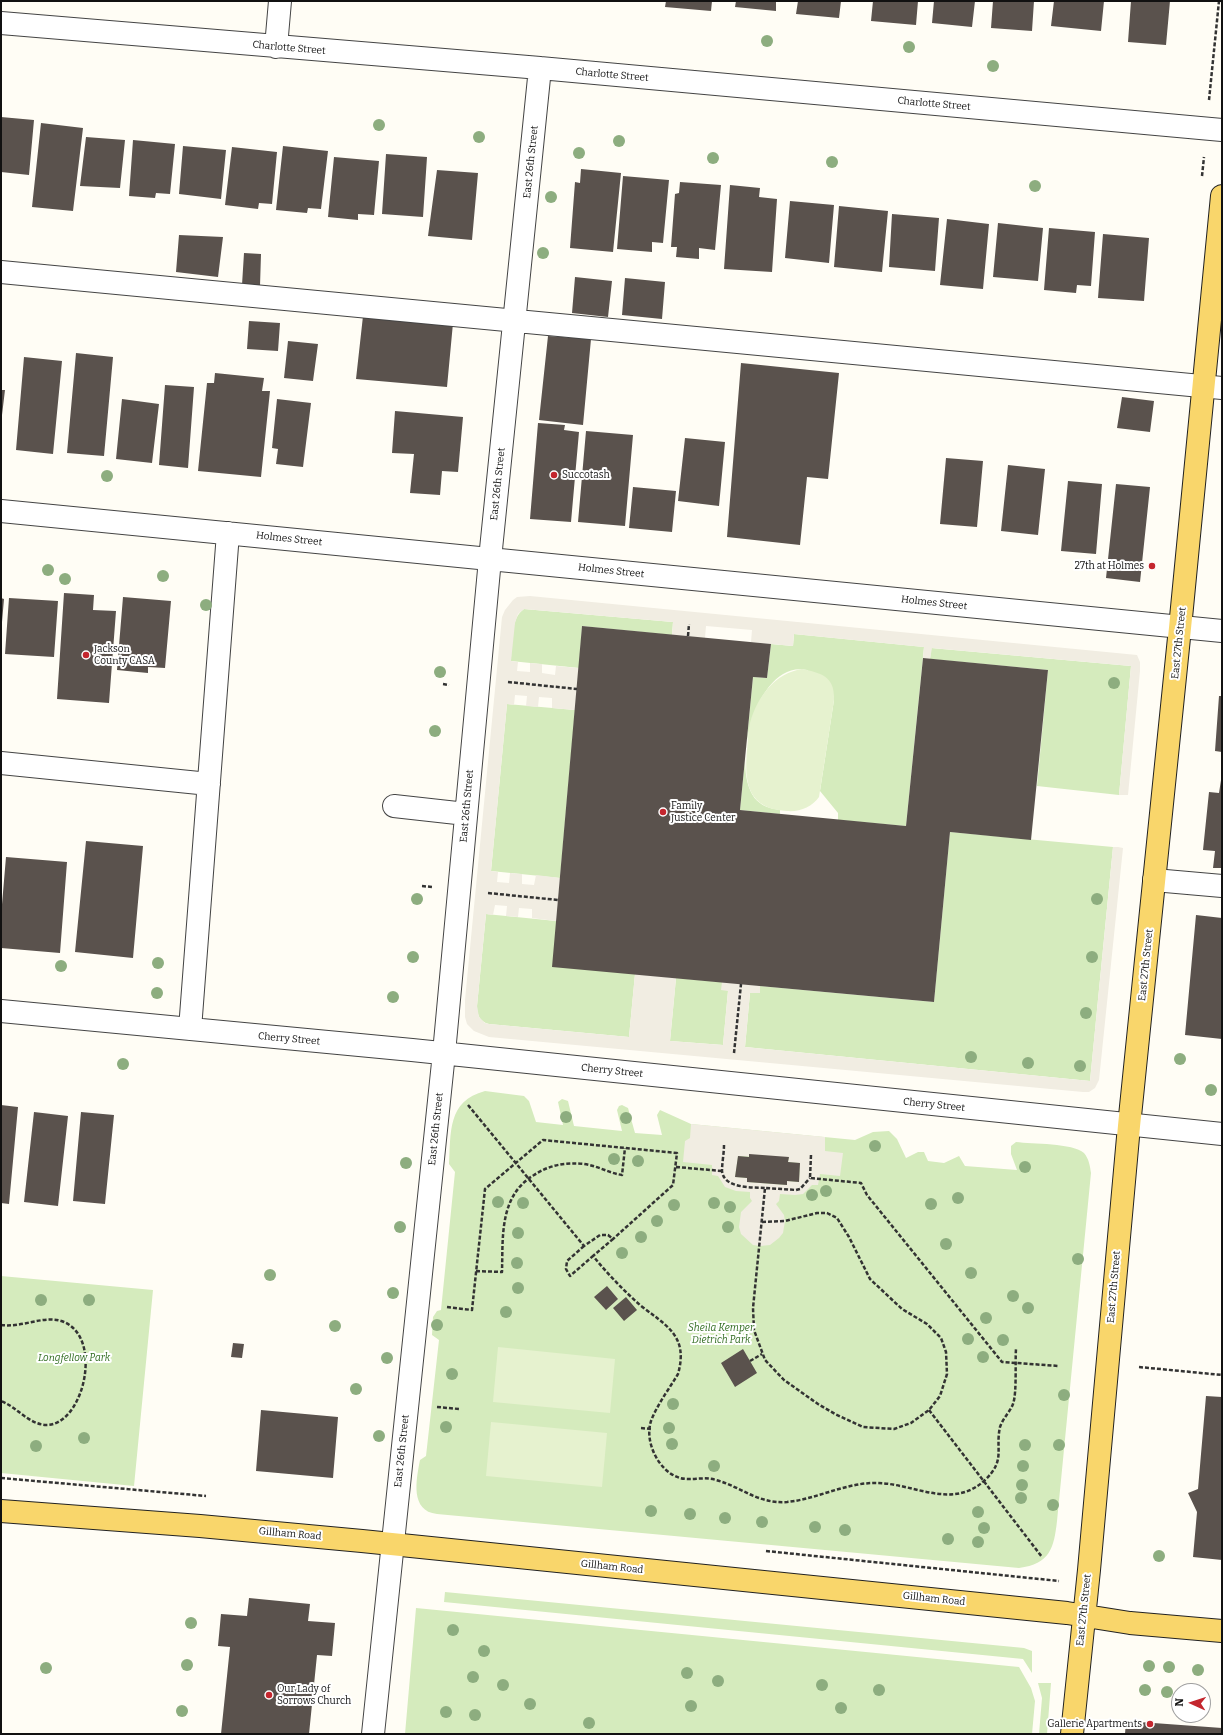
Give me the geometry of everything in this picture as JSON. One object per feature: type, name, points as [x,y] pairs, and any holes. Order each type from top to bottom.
[{"type":"main road","name":"East 27th Street","points":[[1072,1734],[1129,1126],[1180,628],[1213,387],[1222,196]]},
{"type":"main road","name":"Gillham Road","points":[[1,1511],[200,1526],[392,1544],[1084,1614],[1130,1623],[1222,1631]]},
{"type":"street","points":[[276,47],[280,1]]},
{"type":"street","name":"Charlotte Street","points":[[1,23],[540,68],[1222,130]]},
{"type":"street","name":"East 26th Street","points":[[373,1734],[444,1053],[490,559],[516,320],[540,68]]},
{"type":"street","points":[[1,272],[1213,387]]},
{"type":"street","name":"Holmes Street","points":[[1,510],[1222,631]]},
{"type":"street","points":[[190,1029],[228,533]]},
{"type":"street","points":[[1,763],[209,784]]},
{"type":"street","points":[[394,806],[466,814]]},
{"type":"street","points":[[1154,880],[1222,886]]},
{"type":"street","name":"Cherry Street","points":[[1,1011],[444,1053],[1129,1126],[1222,1134]]},
{"type":"path","points":[[688,636],[690,624]]},
{"type":"path","points":[[503,682],[577,689]]},
{"type":"path","points":[[496,894],[558,900]]},
{"type":"path","points":[[734,1052],[741,984]]},
{"type":"path","points":[[464,1100],[584,1246]]},
{"type":"path","points":[[447,1308],[472,1310],[485,1189],[543,1140],[677,1153],[673,1185],[613,1239],[570,1276],[566,1269],[567,1261],[584,1246],[600,1235],[608,1234],[613,1239]]},
{"type":"path","points":[[724,1146],[722,1171],[728,1181],[736,1185],[796,1190],[800,1189],[810,1178],[811,1155]]},
{"type":"path","points":[[476,1271],[502,1272],[502,1238],[508,1206],[516,1191],[528,1178],[544,1168],[569,1164],[596,1166],[606,1169],[613,1174],[622,1175],[625,1148]]},
{"type":"path","points":[[676,1167],[722,1171]]},
{"type":"path","points":[[810,1178],[861,1183],[867,1195],[1002,1362],[1059,1366]]},
{"type":"path","points":[[762,1222],[785,1221],[817,1213],[827,1213],[836,1218],[849,1237],[870,1280],[902,1310],[927,1324],[941,1338],[946,1352],[947,1374],[940,1396],[929,1410],[911,1423],[894,1429],[864,1428],[835,1414],[784,1380],[765,1360],[754,1330],[753,1308],[765,1188]]},
{"type":"path","points":[[593,1256],[608,1274],[641,1305],[668,1326],[678,1344],[681,1360],[678,1374],[651,1422],[650,1437],[658,1461],[664,1470],[680,1478],[714,1479],[747,1494],[770,1501],[788,1502],[843,1487],[871,1483],[895,1484],[927,1492],[950,1495],[963,1492],[985,1480],[997,1466],[1000,1429],[1014,1400],[1016,1349]]},
{"type":"path","points":[[1,1326],[16,1326],[48,1320],[62,1322],[76,1330],[81,1336],[86,1356],[84,1380],[77,1400],[74,1408],[63,1420],[50,1425],[37,1423],[1,1401]]},
{"type":"path","points":[[750,1361],[762,1354]]},
{"type":"path","points":[[1139,1367],[1222,1375]]},
{"type":"path","points":[[437,1407],[459,1409]]},
{"type":"path","points":[[929,1410],[985,1480],[1042,1557]]},
{"type":"path","points":[[641,1428],[651,1429]]},
{"type":"green space","points":[[524,609],[673,622],[672,635],[582,626],[579,668],[511,661],[514,625],[519,613]]},
{"type":"green space","points":[[794,634],[924,647],[906,826],[838,820],[838,813],[820,791],[834,700],[832,687],[807,670],[789,671],[773,682],[760,700],[751,723],[746,746],[753,677],[767,678],[771,644],[793,646]]},
{"type":"green space","points":[[931,648],[1131,666],[1119,795],[1037,786],[1048,670],[930,659]]},
{"type":"green space","points":[[802,669],[821,674],[826,677],[832,686],[834,700],[819,797],[813,804],[801,810],[787,811],[774,809],[764,805],[756,800],[751,792],[746,773],[749,726],[757,704],[768,688],[783,675]]},
{"type":"green space","points":[[507,704],[575,710],[560,878],[491,871]]},
{"type":"green space","points":[[746,749],[746,770],[750,790],[764,806],[780,810],[780,814],[740,810]]},
{"type":"green space","points":[[950,832],[1113,847],[1090,1081],[745,1047],[750,993],[760,986],[934,1002]]},
{"type":"green space","points":[[486,914],[556,921],[635,974],[629,1037],[489,1024],[483,1022],[478,1015],[477,1006]]},
{"type":"green space","points":[[676,978],[722,982],[728,991],[723,1045],[670,1041]]},
{"type":"green space","name":"Sheila Kemper Dietrich Park","points":[[485,1091],[524,1096],[529,1101],[536,1122],[563,1125],[558,1102],[562,1099],[568,1101],[574,1126],[622,1131],[617,1110],[619,1106],[622,1105],[628,1108],[635,1133],[662,1135],[657,1115],[660,1110],[691,1124],[855,1140],[873,1132],[889,1131],[897,1139],[906,1158],[918,1152],[924,1152],[928,1161],[944,1163],[959,1156],[965,1166],[1017,1170],[1011,1154],[1011,1146],[1016,1142],[1052,1144],[1071,1147],[1084,1153],[1090,1165],[1091,1173],[1057,1521],[1052,1547],[1044,1558],[1038,1563],[1019,1568],[437,1514],[428,1512],[422,1507],[417,1493],[417,1476],[420,1460],[426,1456],[439,1340],[432,1335],[433,1317],[437,1311],[441,1310],[455,1172],[449,1164],[451,1130],[457,1110],[464,1102]]},
{"type":"green space","name":"Longfellow Park","points":[[1,1276],[153,1290],[134,1486],[1,1473]]},
{"type":"green space","points":[[498,1347],[615,1359],[610,1413],[493,1402]]},
{"type":"green space","points":[[491,1422],[607,1433],[602,1487],[486,1476]]},
{"type":"green space","points":[[445,1592],[1024,1648],[1032,1651],[1032,1673],[1023,1659],[444,1602]]},
{"type":"green space","points":[[416,1608],[1019,1667],[1031,1688],[1035,1701],[1032,1734],[405,1734]]},
{"type":"green space","points":[[1038,1683],[1051,1683],[1047,1734],[1039,1734],[1042,1698]]},
{"type":"shaded area","points":[[530,596],[1137,655],[1140,662],[1140,671],[1128,795],[1119,795],[1131,666],[932,648],[930,659],[923,658],[924,647],[794,634],[793,646],[771,644],[751,642],[752,630],[706,626],[705,638],[672,635],[673,622],[524,609],[518,614],[515,623],[511,661],[518,662],[517,671],[530,672],[530,663],[542,664],[542,673],[555,675],[556,666],[579,668],[575,710],[552,708],[552,698],[539,697],[538,707],[526,706],[527,696],[515,695],[514,705],[507,704],[491,871],[498,872],[497,882],[509,883],[510,873],[522,874],[522,884],[534,885],[536,875],[560,878],[556,921],[532,918],[532,909],[519,908],[518,917],[506,916],[507,906],[495,905],[493,915],[486,914],[477,1006],[479,1017],[485,1023],[489,1024],[629,1037],[635,974],[676,978],[670,1041],[723,1045],[728,991],[721,990],[722,982],[760,986],[760,993],[750,993],[745,1047],[1090,1081],[1113,847],[1118,847],[1123,848],[1099,1080],[1095,1088],[1089,1092],[1083,1092],[489,1037],[474,1031],[467,1024],[465,1017],[465,1000],[502,617],[505,610],[517,597]]},
{"type":"shaded area","points":[[691,1124],[825,1137],[825,1151],[843,1153],[840,1176],[820,1174],[818,1185],[812,1185],[803,1194],[780,1194],[779,1201],[776,1204],[784,1215],[785,1221],[783,1233],[770,1245],[753,1245],[741,1234],[739,1227],[741,1212],[752,1201],[750,1198],[750,1192],[736,1191],[725,1187],[718,1176],[712,1175],[712,1165],[683,1162],[685,1141],[690,1138]],"holes":[[[738,1156],[789,1158],[788,1162],[800,1163],[799,1182],[787,1181],[786,1185],[747,1182],[747,1178],[735,1177]]]},
{"type":"building","points":[[666,1],[712,1],[711,11],[665,7]]},
{"type":"building","points":[[736,1],[776,1],[776,11],[735,7]]},
{"type":"building","points":[[798,1],[841,1],[839,18],[796,14]]},
{"type":"building","points":[[873,1],[918,1],[916,25],[871,21]]},
{"type":"building","points":[[934,1],[975,1],[972,27],[932,23]]},
{"type":"building","points":[[993,1],[1034,1],[1032,31],[991,28]]},
{"type":"building","points":[[1054,1],[1104,1],[1101,31],[1051,26]]},
{"type":"building","points":[[1131,1],[1170,1],[1166,45],[1128,42]]},
{"type":"building","points":[[1,117],[34,120],[29,175],[1,172]]},
{"type":"building","points":[[41,123],[83,128],[73,211],[32,207]]},
{"type":"building","points":[[86,137],[125,140],[120,188],[80,186]]},
{"type":"building","points":[[133,140],[175,144],[170,194],[156,193],[155,198],[129,196]]},
{"type":"building","points":[[183,146],[226,150],[221,199],[179,194]]},
{"type":"building","points":[[283,146],[328,151],[321,209],[308,208],[307,213],[276,210]]},
{"type":"building","points":[[232,147],[277,152],[272,204],[259,203],[258,209],[225,205]]},
{"type":"building","points":[[386,154],[427,157],[423,217],[382,214]]},
{"type":"building","points":[[334,157],[379,161],[374,215],[358,214],[358,220],[328,217]]},
{"type":"building","points":[[581,169],[621,173],[613,252],[570,248],[575,182],[580,183]]},
{"type":"building","points":[[437,170],[478,173],[472,240],[428,236]]},
{"type":"building","points":[[623,176],[669,180],[663,243],[652,242],[652,252],[617,249]]},
{"type":"building","points":[[680,182],[721,185],[715,250],[699,248],[699,259],[676,257],[677,247],[671,247],[675,194],[679,193]]},
{"type":"building","points":[[730,185],[760,188],[759,197],[777,199],[772,272],[724,269]]},
{"type":"building","points":[[790,201],[834,205],[829,263],[785,258]]},
{"type":"building","points":[[839,206],[888,211],[882,272],[834,267]]},
{"type":"building","points":[[892,214],[939,218],[935,271],[889,267]]},
{"type":"building","points":[[947,219],[989,224],[983,289],[940,285]]},
{"type":"building","points":[[998,223],[1043,228],[1038,281],[993,277]]},
{"type":"building","points":[[1049,228],[1095,232],[1091,286],[1077,285],[1076,293],[1044,290]]},
{"type":"building","points":[[1103,234],[1149,238],[1144,301],[1098,298]]},
{"type":"building","points":[[179,235],[223,237],[218,277],[176,272]]},
{"type":"building","points":[[244,253],[261,254],[260,286],[242,285]]},
{"type":"building","points":[[575,277],[612,281],[608,317],[572,313]]},
{"type":"building","points":[[625,278],[665,282],[662,319],[622,315]]},
{"type":"building","points":[[363,316],[453,323],[447,387],[356,379]]},
{"type":"building","points":[[249,321],[280,323],[278,351],[247,349]]},
{"type":"building","points":[[548,336],[591,339],[583,425],[539,420]]},
{"type":"building","points":[[288,341],[318,344],[313,381],[284,378]]},
{"type":"building","points":[[76,353],[113,357],[104,456],[67,453]]},
{"type":"building","points":[[24,357],[62,361],[53,454],[16,450]]},
{"type":"building","points":[[741,363],[839,373],[828,479],[807,477],[800,545],[727,537]]},
{"type":"building","points":[[215,373],[264,378],[262,391],[270,391],[261,477],[198,471],[207,383],[214,383]]},
{"type":"building","points":[[165,385],[194,387],[188,468],[159,465]]},
{"type":"building","points":[[1,390],[5,390],[2,415],[1,415]]},
{"type":"building","points":[[1122,397],[1154,401],[1150,432],[1117,428]]},
{"type":"building","points":[[122,399],[159,404],[152,463],[116,459]]},
{"type":"building","points":[[277,399],[311,403],[303,467],[276,464],[278,449],[272,448]]},
{"type":"building","points":[[395,411],[463,417],[458,472],[442,471],[440,495],[410,493],[414,454],[392,453]]},
{"type":"building","name":"Succotash","points":[[538,423],[565,425],[564,430],[579,432],[571,522],[530,519]]},
{"type":"building","points":[[586,431],[633,435],[625,526],[578,522]]},
{"type":"building","points":[[685,438],[725,442],[719,506],[678,501]]},
{"type":"building","points":[[946,458],[983,461],[977,527],[940,524]]},
{"type":"building","points":[[1008,465],[1045,469],[1038,535],[1001,531]]},
{"type":"building","points":[[1068,481],[1102,484],[1096,554],[1061,551]]},
{"type":"building","points":[[1116,484],[1150,487],[1140,582],[1106,578]]},
{"type":"building","points":[[633,487],[676,491],[672,532],[629,528]]},
{"type":"building","name":"Jackson County CASA","points":[[64,593],[94,595],[93,610],[116,611],[109,703],[57,699]]},
{"type":"building","points":[[123,597],[171,601],[165,668],[148,667],[148,673],[117,670]]},
{"type":"building","points":[[1,598],[4,599],[2,622],[1,622]]},
{"type":"building","points":[[9,598],[58,601],[54,657],[5,654]]},
{"type":"building","name":"Family Justice Center","points":[[582,626],[771,644],[767,678],[753,677],[740,810],[906,826],[923,658],[1048,670],[1031,840],[950,832],[934,1002],[552,967]]},
{"type":"building","points":[[1219,696],[1222,696],[1222,752],[1215,751]]},
{"type":"building","points":[[1221,780],[1222,868],[1213,868],[1215,851],[1203,850],[1209,792],[1219,793]]},
{"type":"building","points":[[86,841],[143,846],[133,958],[75,952]]},
{"type":"building","points":[[6,857],[67,862],[60,953],[1,948],[1,916]]},
{"type":"building","points":[[1196,915],[1222,918],[1222,1039],[1185,1035]]},
{"type":"building","points":[[1,1105],[18,1107],[9,1204],[1,1203]]},
{"type":"building","points":[[34,1112],[68,1116],[58,1206],[24,1202]]},
{"type":"building","points":[[81,1112],[114,1115],[105,1204],[73,1201]]},
{"type":"building","points":[[749,1154],[789,1157],[788,1162],[800,1163],[799,1182],[787,1181],[787,1185],[747,1182],[747,1178],[735,1177],[738,1156],[749,1157]]},
{"type":"building","points":[[607,1286],[618,1299],[606,1310],[594,1297]]},
{"type":"building","points":[[626,1297],[637,1310],[624,1321],[613,1308]]},
{"type":"building","points":[[233,1343],[244,1344],[242,1358],[231,1357]]},
{"type":"building","points":[[743,1349],[757,1373],[735,1387],[721,1363]]},
{"type":"building","points":[[1206,1396],[1222,1397],[1222,1560],[1193,1557],[1197,1512],[1188,1493],[1198,1489]]},
{"type":"building","points":[[261,1410],[338,1417],[333,1478],[256,1471]]},
{"type":"building","name":"Our Lady of Sorrows Church","points":[[249,1598],[310,1604],[308,1621],[335,1623],[332,1656],[317,1655],[309,1734],[221,1734],[230,1647],[218,1646],[221,1614],[247,1616]]},
{"type":"building","name":"Gallerie Apartments","points":[[1126,1721],[1222,1728],[1222,1734],[1125,1734]]},
{"type":"place","name":"Succotash","points":[[554,475]]},
{"type":"place","name":"27th at Holmes","points":[[1152,566]]},
{"type":"place","name":"Jackson County CASA","points":[[86,655]]},
{"type":"place","name":"Family Justice Center","points":[[663,812]]},
{"type":"place","name":"Our Lady of Sorrows Church","points":[[269,1695]]},
{"type":"place","name":"Gallerie Apartments","points":[[1150,1724]]}]
